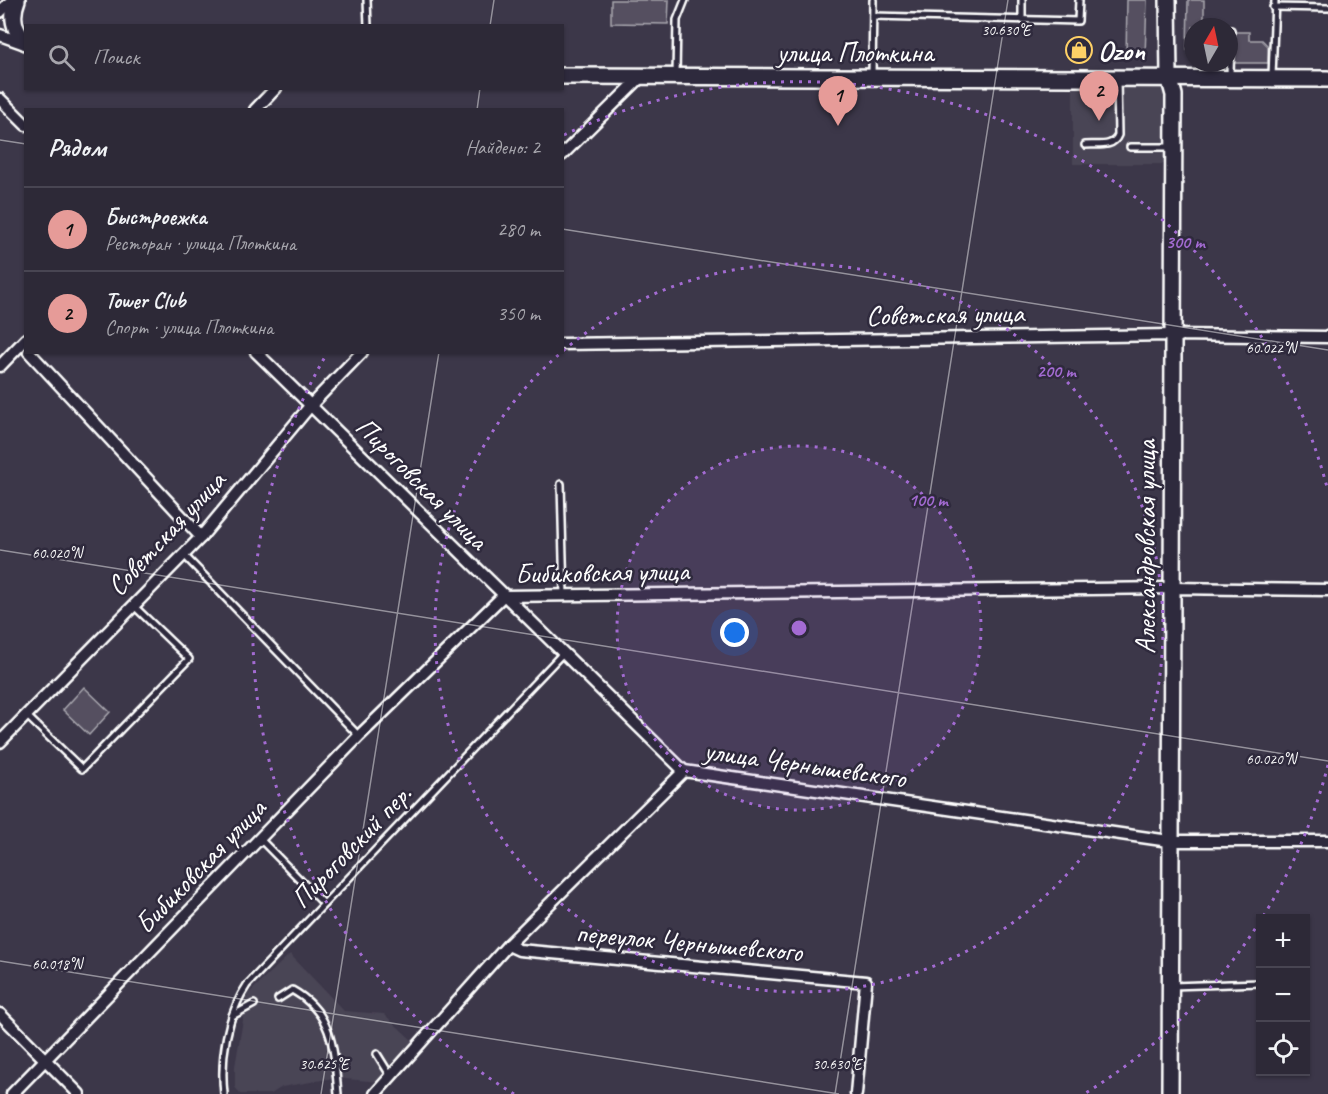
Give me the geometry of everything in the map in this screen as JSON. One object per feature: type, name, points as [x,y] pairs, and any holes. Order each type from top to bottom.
[{"type":"street","points":[[0,12],[12,0]]},
{"type":"street","points":[[17,0],[13,17],[15,28],[24,40]]},
{"type":"street","name":"Александровская улица","points":[[1168,0],[1169,77],[1174,94],[1169,841],[1170,1094]]},
{"type":"street","points":[[0,35],[24,42]]},
{"type":"street","name":"улица Плоткина","points":[[564,76],[1328,79]]},
{"type":"street","points":[[564,153],[641,77]]},
{"type":"street","points":[[257,108],[274,90]]},
{"type":"street","points":[[0,99],[24,123]]},
{"type":"street","name":"Советская улица","points":[[564,344],[1172,335],[1328,337]]},
{"type":"street","points":[[0,366],[24,347]]},
{"type":"street","points":[[32,354],[201,537]]},
{"type":"street","name":"Пироговская улица","points":[[258,354],[684,771]]},
{"type":"street","name":"Советская улица","points":[[0,742],[201,537],[310,406],[360,354]]},
{"type":"street","name":"Бибиковская улица","points":[[12,1094],[359,736],[503,596],[1171,588],[1328,590]]},
{"type":"street","name":"улица Чернышевского","points":[[375,1094],[508,945],[684,771],[1169,841],[1328,841]]},
{"type":"street","name":"переулок Чернышевского","points":[[508,945],[519,950],[866,982],[856,1094]]},
{"type":"street","points":[[0,1014],[79,1094]]},
{"type":"lane","points":[[367,0],[368,24]]},
{"type":"lane","points":[[676,77],[677,20],[685,0]]},
{"type":"lane","points":[[872,78],[873,0]]},
{"type":"lane","points":[[1022,0],[1022,20]]},
{"type":"lane","points":[[873,16],[1078,21],[1078,0]]},
{"type":"lane","points":[[1272,78],[1275,0]]},
{"type":"lane","points":[[1273,7],[1328,8]]},
{"type":"lane","points":[[1230,72],[1230,77]]},
{"type":"lane","points":[[1085,145],[1109,144],[1116,141],[1118,135],[1117,77]]},
{"type":"lane","points":[[1130,147],[1174,147]]},
{"type":"lane","points":[[561,484],[564,595]]},
{"type":"lane","points":[[184,555],[359,736]]},
{"type":"lane","points":[[26,715],[82,768],[189,659],[133,605]]},
{"type":"lane","name":"Пироговский пер.","points":[[225,1094],[224,1053],[234,1006],[247,985],[563,653]]},
{"type":"lane","points":[[260,839],[324,904]]},
{"type":"lane","points":[[1169,986],[1256,983]]},
{"type":"lane","points":[[278,999],[292,990],[303,996],[322,1015],[330,1030],[338,1094]]},
{"type":"lane","points":[[232,1016],[254,1004]]},
{"type":"lane","points":[[377,1053],[390,1075]]},
{"type":"shaded area","points":[[611,0],[669,0],[668,24],[611,23]]},
{"type":"shaded area","points":[[1127,0],[1147,0],[1145,56],[1126,57]]},
{"type":"shaded area","points":[[1188,0],[1204,0],[1204,18],[1188,18]]},
{"type":"shaded area","points":[[1238,32],[1249,32],[1249,40],[1262,40],[1268,46],[1268,63],[1238,63]]},
{"type":"shaded area","points":[[1073,86],[1162,88],[1167,92],[1168,164],[1073,164]]},
{"type":"shaded area","points":[[84,687],[110,712],[89,735],[63,710]]},
{"type":"shaded area","points":[[290,954],[344,1011],[384,1014],[414,1042],[380,1082],[334,1078],[282,1087],[271,1094],[240,1094],[235,1087],[235,1066],[243,1020],[242,1008],[248,994]]},
{"type":"place","name":"Ozon","points":[[1079,50]]},
{"type":"place","name":"Tower Club","points":[[1099,121]]},
{"type":"place","name":"Быстроежка","points":[[838,126]]}]
